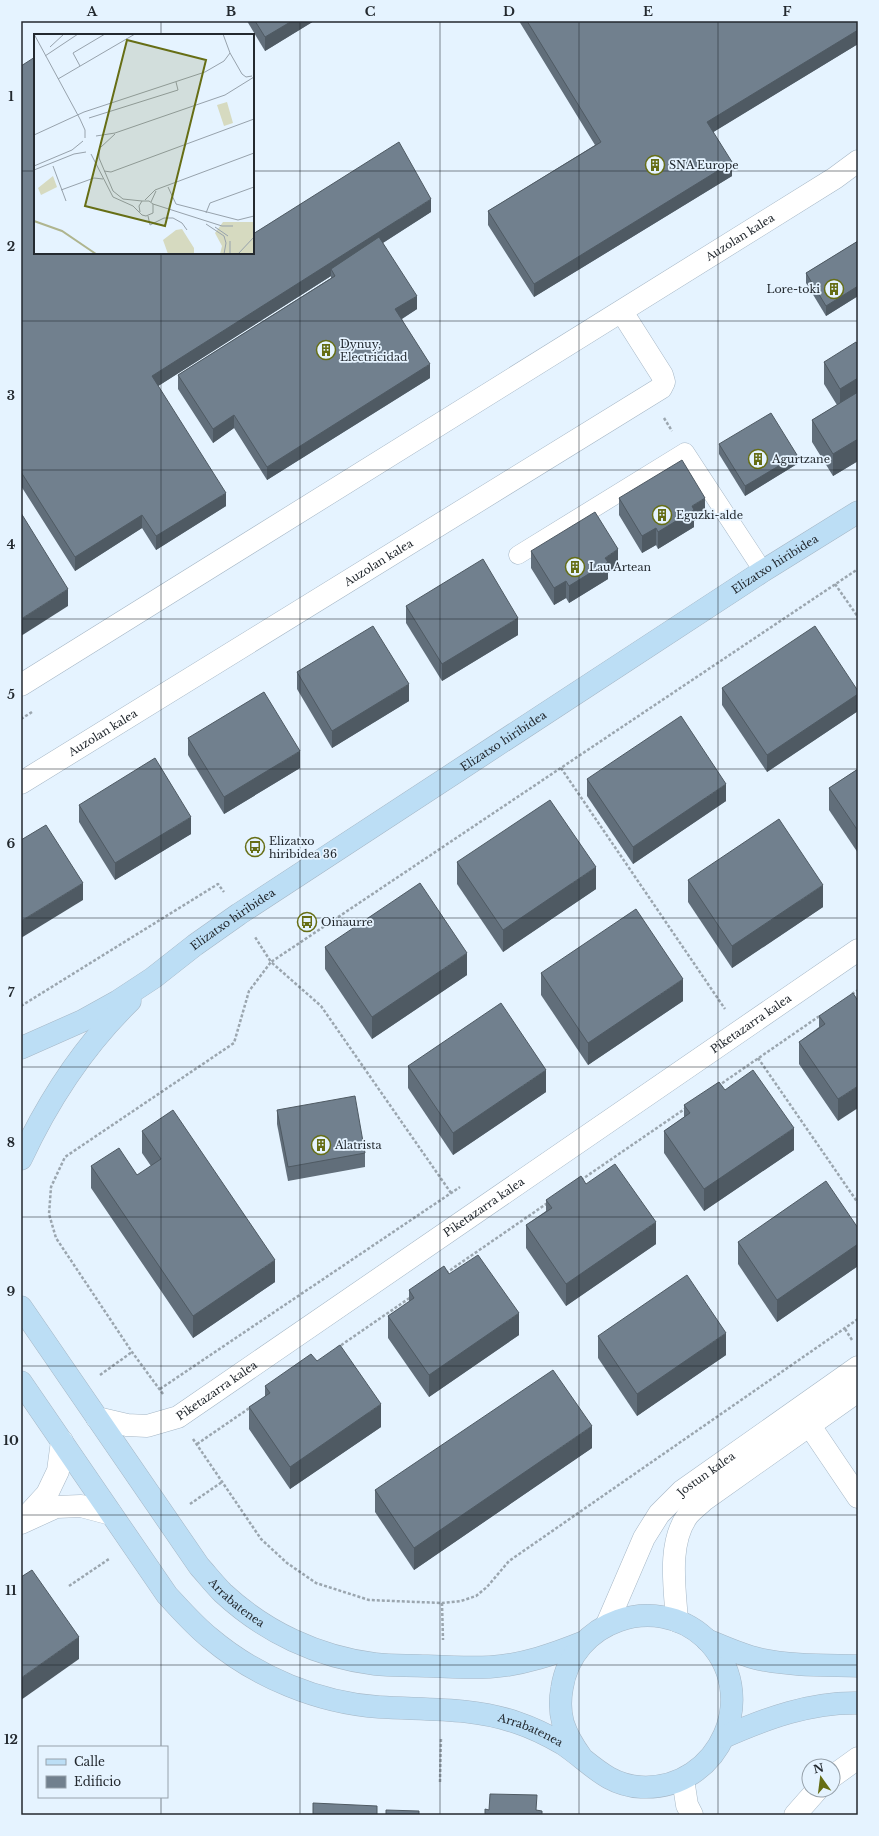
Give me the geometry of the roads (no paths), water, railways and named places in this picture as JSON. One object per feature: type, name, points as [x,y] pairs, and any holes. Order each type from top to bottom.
[{"type":"main road","name":"Elizatxo hiribidea","points":[[21,1048],[82,1021],[153,978],[195,945],[239,914],[763,572],[858,512]]},
{"type":"main road","name":"Elizatxo hiribidea","points":[[21,1159],[49,1106],[71,1072],[96,1038],[153,978]]},
{"type":"main road","name":"Arrabatenea","points":[[21,1307],[199,1566],[223,1592],[250,1615],[279,1634],[304,1645],[342,1658],[375,1664],[443,1666],[491,1667],[515,1664],[539,1658],[584,1642]]},
{"type":"main road","name":"Arrabatenea","points":[[21,1382],[168,1595],[188,1618],[211,1639],[264,1673],[311,1693],[347,1702],[375,1706],[468,1711],[494,1715],[541,1732],[582,1758],[598,1773],[618,1782],[640,1787],[662,1786],[683,1779],[700,1768],[714,1754],[724,1737],[732,1712],[731,1685],[722,1660],[706,1639],[692,1628],[677,1621],[654,1616],[630,1616],[607,1624],[584,1642],[571,1659],[563,1679],[560,1699],[562,1720],[570,1740],[582,1758]]},
{"type":"main road","points":[[706,1639],[732,1651],[787,1664],[858,1666]]},
{"type":"main road","points":[[724,1737],[756,1723],[789,1712],[822,1705],[858,1703]]},
{"type":"street","name":"Auzolan kalea","points":[[21,685],[622,312],[835,178],[858,161]]},
{"type":"street","name":"Auzolan kalea","points":[[21,783],[661,388],[664,382],[662,375],[622,312]]},
{"type":"street","name":"Piketazarra kalea","points":[[97,1418],[127,1425],[147,1426],[178,1416],[858,950]]},
{"type":"street","name":"Jostun kalea","points":[[607,1624],[644,1538],[658,1514],[682,1491],[858,1368]]},
{"type":"street","name":"Jostun kalea","points":[[677,1621],[673,1566],[679,1533],[688,1516],[704,1500],[858,1391]]},
{"type":"street","points":[[810,1426],[858,1497]]},
{"type":"street","points":[[21,1523],[48,1494],[58,1471],[62,1441]]},
{"type":"street","points":[[21,1523],[56,1507],[81,1506],[111,1514]]},
{"type":"street","points":[[841,1770],[858,1758]]},
{"type":"street","points":[[683,1779],[687,1805],[692,1815]]},
{"type":"street","points":[[795,1815],[810,1798]]},
{"type":"lane","points":[[518,555],[685,452],[763,572]]},
{"type":"place","name":"SNA Europe","points":[[655,165]]},
{"type":"place","name":"Lore-toki","points":[[834,289]]},
{"type":"place","name":"Dynuy, Electricidad","points":[[326,350]]},
{"type":"place","name":"Agurtzane","points":[[758,459]]},
{"type":"place","name":"Eguzki-alde","points":[[662,515]]},
{"type":"place","name":"Lau Artean","points":[[575,567]]},
{"type":"place","name":"Elizatxo hiribidea 36","points":[[255,847]]},
{"type":"place","name":"Oinaurre","points":[[307,922]]},
{"type":"place","name":"Alatrista","points":[[321,1145]]}]
